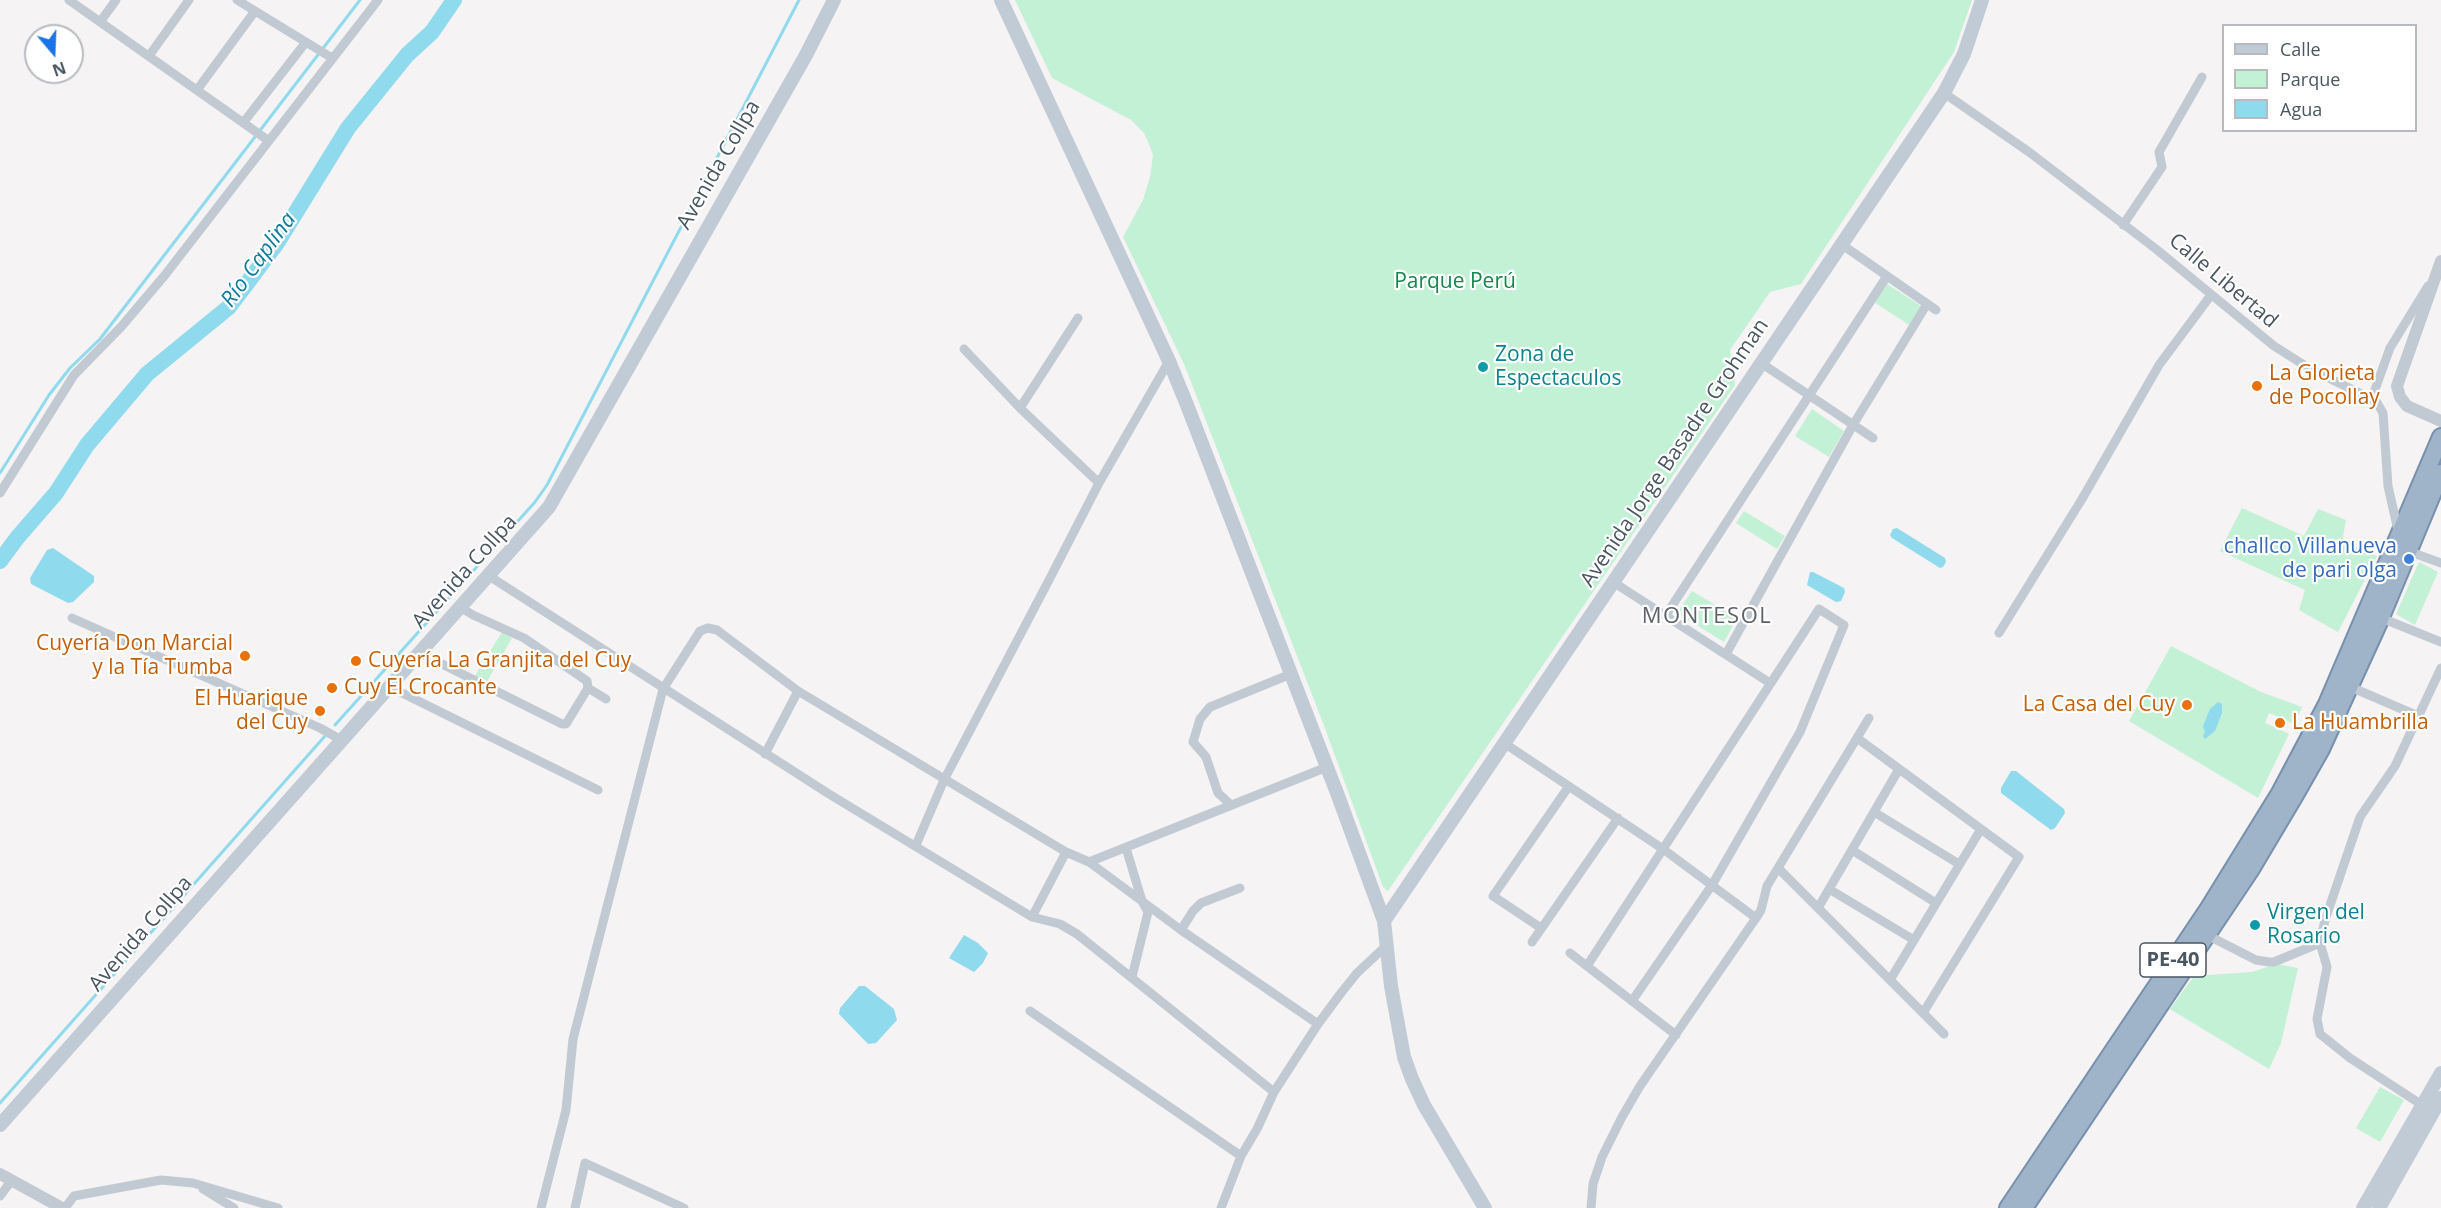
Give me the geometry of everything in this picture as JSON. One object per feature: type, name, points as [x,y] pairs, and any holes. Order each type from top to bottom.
[{"type":"highway","name":"PE-40","points":[[2184,956],[2207,935],[2251,869],[2320,749],[2343,684],[2374,615],[2401,544],[2436,479],[2441,437]]},
{"type":"highway","name":"PE-40","points":[[2008,1208],[2046,1163],[2184,956],[2343,684]]},
{"type":"highway","name":"PE-40","points":[[2024,1208],[2046,1163]]},
{"type":"main road","name":"Avenida Collpa","points":[[0,1125],[536,524],[561,488],[806,55],[834,0]]},
{"type":"main road","points":[[1001,0],[1169,361],[1292,674],[1384,921],[1391,986],[1404,1057],[1424,1105],[1485,1208]]},
{"type":"main road","name":"Avenida Jorge Basadre Grohman","points":[[1384,921],[1944,93],[1964,54],[1982,0]]},
{"type":"main road","points":[[2363,1208],[2441,1073]]},
{"type":"main road","points":[[2379,1208],[2441,1098]]},
{"type":"street","points":[[69,0],[269,141]]},
{"type":"street","points":[[100,22],[116,0]]},
{"type":"street","points":[[149,56],[189,0]]},
{"type":"street","points":[[237,0],[324,53]]},
{"type":"street","points":[[0,493],[74,375],[121,327],[165,276],[269,141],[324,53],[378,0]]},
{"type":"street","points":[[197,90],[255,11]]},
{"type":"street","points":[[243,123],[306,42]]},
{"type":"street","points":[[2123,225],[2162,167],[2159,152],[2202,77]]},
{"type":"street","name":"Calle Libertad","points":[[1944,93],[2029,152],[2156,249],[2292,358],[2372,398]]},
{"type":"street","points":[[1726,654],[1853,425],[1932,307],[1841,244]]},
{"type":"street","points":[[2441,261],[2397,386],[2400,397],[2407,406],[2441,421]]},
{"type":"street","points":[[1666,615],[1887,276]]},
{"type":"street","points":[[2434,277],[2390,348],[2372,398],[2380,405],[2383,413],[2388,486],[2401,544],[2441,563]]},
{"type":"street","points":[[1999,633],[2082,499],[2159,365],[2211,295]]},
{"type":"street","points":[[1020,408],[1078,318]]},
{"type":"street","points":[[964,349],[1020,408],[1099,483]]},
{"type":"street","points":[[916,845],[944,780],[1099,483],[1169,361]]},
{"type":"street","points":[[1761,363],[1873,438]]},
{"type":"street","points":[[489,576],[765,754],[1032,917],[1060,924],[1068,929],[1132,977],[1274,1092]]},
{"type":"street","points":[[1613,582],[1770,683]]},
{"type":"street","points":[[420,653],[562,724],[568,720],[588,688],[587,681],[524,638],[460,607]]},
{"type":"street","points":[[1587,966],[1819,609],[1844,625],[1800,732],[1712,885],[1632,1001]]},
{"type":"street","points":[[2374,615],[2441,642]]},
{"type":"street","points":[[72,618],[320,728],[343,741]]},
{"type":"street","points":[[541,1208],[566,1110],[573,1039],[663,689],[700,631],[708,628],[717,630],[798,691],[1066,852],[1089,862],[1181,930],[1318,1024]]},
{"type":"street","points":[[2422,1105],[2350,1058],[2320,1034],[2317,1019],[2327,968],[2320,943],[2325,920],[2360,817],[2396,766],[2441,668]]},
{"type":"street","points":[[1231,805],[1218,793],[1211,765],[1193,742],[1194,730],[1200,718],[1210,707],[1292,674]]},
{"type":"street","points":[[2343,684],[2418,716]]},
{"type":"street","points":[[390,687],[598,790]]},
{"type":"street","points":[[588,688],[606,699]]},
{"type":"street","points":[[765,754],[798,691]]},
{"type":"street","points":[[1591,1208],[1593,1184],[1607,1147],[1640,1086],[1761,910],[1767,886],[1869,717]]},
{"type":"street","points":[[1857,738],[2019,857],[1923,1013]]},
{"type":"street","points":[[1504,743],[1663,849],[1756,918]]},
{"type":"street","points":[[1089,862],[1327,767]]},
{"type":"street","points":[[1818,908],[1899,769]]},
{"type":"street","points":[[1541,928],[1493,896],[1569,786]]},
{"type":"street","points":[[1874,812],[1959,864]]},
{"type":"street","points":[[1532,942],[1618,819]]},
{"type":"street","points":[[1890,980],[1981,829]]},
{"type":"street","points":[[1126,848],[1142,901],[1148,912],[1132,977]]},
{"type":"street","points":[[1852,850],[1936,903]]},
{"type":"street","points":[[1032,917],[1066,852]]},
{"type":"street","points":[[1778,868],[1944,1034]]},
{"type":"street","points":[[1181,930],[1192,911],[1201,903],[1240,888]]},
{"type":"street","points":[[1829,889],[1914,940]]},
{"type":"street","points":[[2207,935],[2256,960],[2269,962],[2320,943]]},
{"type":"street","points":[[1221,1208],[1242,1156],[1274,1092],[1318,1024],[1357,973],[1387,945]]},
{"type":"street","points":[[1570,953],[1676,1035]]},
{"type":"street","points":[[1030,1011],[1242,1156]]},
{"type":"street","points":[[575,1208],[585,1163],[684,1208]]},
{"type":"street","points":[[0,1174],[64,1208],[74,1196],[161,1180],[194,1183],[278,1208]]},
{"type":"street","points":[[0,1196],[11,1181]]},
{"type":"street","points":[[194,1183],[234,1208]]},
{"type":"green space","name":"Parque Perú","points":[[1015,0],[1972,0],[1954,52],[1801,284],[1770,292],[1730,350],[1735,385],[1388,891],[1383,887],[1323,723],[1184,364],[1123,237],[1143,200],[1150,177],[1153,155],[1149,144],[1144,133],[1131,120],[1052,78]]},
{"type":"green space","points":[[1887,284],[1921,306],[1909,325],[1874,302]]},
{"type":"green space","points":[[1812,409],[1844,431],[1829,457],[1795,436]]},
{"type":"green space","points":[[2242,508],[2304,536],[2318,509],[2346,520],[2342,542],[2377,556],[2338,632],[2299,610],[2305,590],[2220,551]]},
{"type":"green space","points":[[1744,511],[1785,536],[1777,549],[1736,523]]},
{"type":"green space","points":[[2419,562],[2438,572],[2415,625],[2396,614]]},
{"type":"green space","points":[[1692,591],[1737,618],[1724,642],[1677,613]]},
{"type":"green space","points":[[502,632],[512,638],[485,685],[473,679]]},
{"type":"green space","points":[[2171,646],[2261,692],[2302,707],[2294,724],[2269,713],[2265,723],[2289,734],[2258,798],[2129,721]]},
{"type":"green space","points":[[2276,964],[2298,968],[2281,1043],[2269,1069],[2170,1009],[2194,976],[2252,972]]},
{"type":"green space","points":[[2380,1087],[2404,1100],[2380,1142],[2356,1128]]},
{"type":"water","points":[[1897,528],[1945,558],[1946,562],[1943,567],[1940,568],[1892,538],[1890,535],[1893,529]]},
{"type":"water","points":[[53,548],[94,576],[94,582],[73,602],[68,603],[31,584],[30,578],[47,550]]},
{"type":"water","points":[[1810,572],[1844,588],[1845,592],[1841,601],[1836,602],[1807,585]]},
{"type":"water","points":[[2218,702],[2222,704],[2222,713],[2215,731],[2205,739],[2203,726],[2210,709]]},
{"type":"water","points":[[2011,771],[2016,771],[2064,809],[2065,813],[2055,828],[2051,830],[2001,793],[2001,788]]},
{"type":"water","points":[[964,935],[978,943],[988,953],[983,963],[974,972],[949,958]]},
{"type":"water","points":[[859,986],[865,986],[894,1009],[897,1020],[876,1043],[868,1044],[839,1014],[840,1008]]},
{"type":"waterway","points":[[0,473],[49,395],[70,368],[100,339],[360,0]]},
{"type":"waterway","name":"Río Caplina","points":[[0,561],[56,493],[87,445],[147,374],[229,307],[277,243],[348,128],[407,55],[432,32],[454,0]]},
{"type":"waterway","points":[[335,725],[535,502],[547,485],[799,0]]},
{"type":"waterway","points":[[0,1103],[325,736]]},
{"type":"place","name":"Zona de Espectaculos","points":[[1483,367]]},
{"type":"place","name":"La Glorieta de Pocollay","points":[[2257,386]]},
{"type":"place","name":"challco Villanueva de pari olga","points":[[2409,559]]},
{"type":"place","name":"Cuyería Don Marcial y la Tía Tumba","points":[[245,656]]},
{"type":"place","name":"Cuyería La Granjita del Cuy","points":[[356,661]]},
{"type":"place","name":"Cuy El Crocante","points":[[332,688]]},
{"type":"place","name":"La Casa del Cuy","points":[[2187,705]]},
{"type":"place","name":"El Huarique del Cuy","points":[[320,711]]},
{"type":"place","name":"La Huambrilla","points":[[2280,723]]},
{"type":"place","name":"Virgen del Rosario","points":[[2255,925]]},
{"type":"district","name":"MONTESOL","points":[[1707,617]]}]
